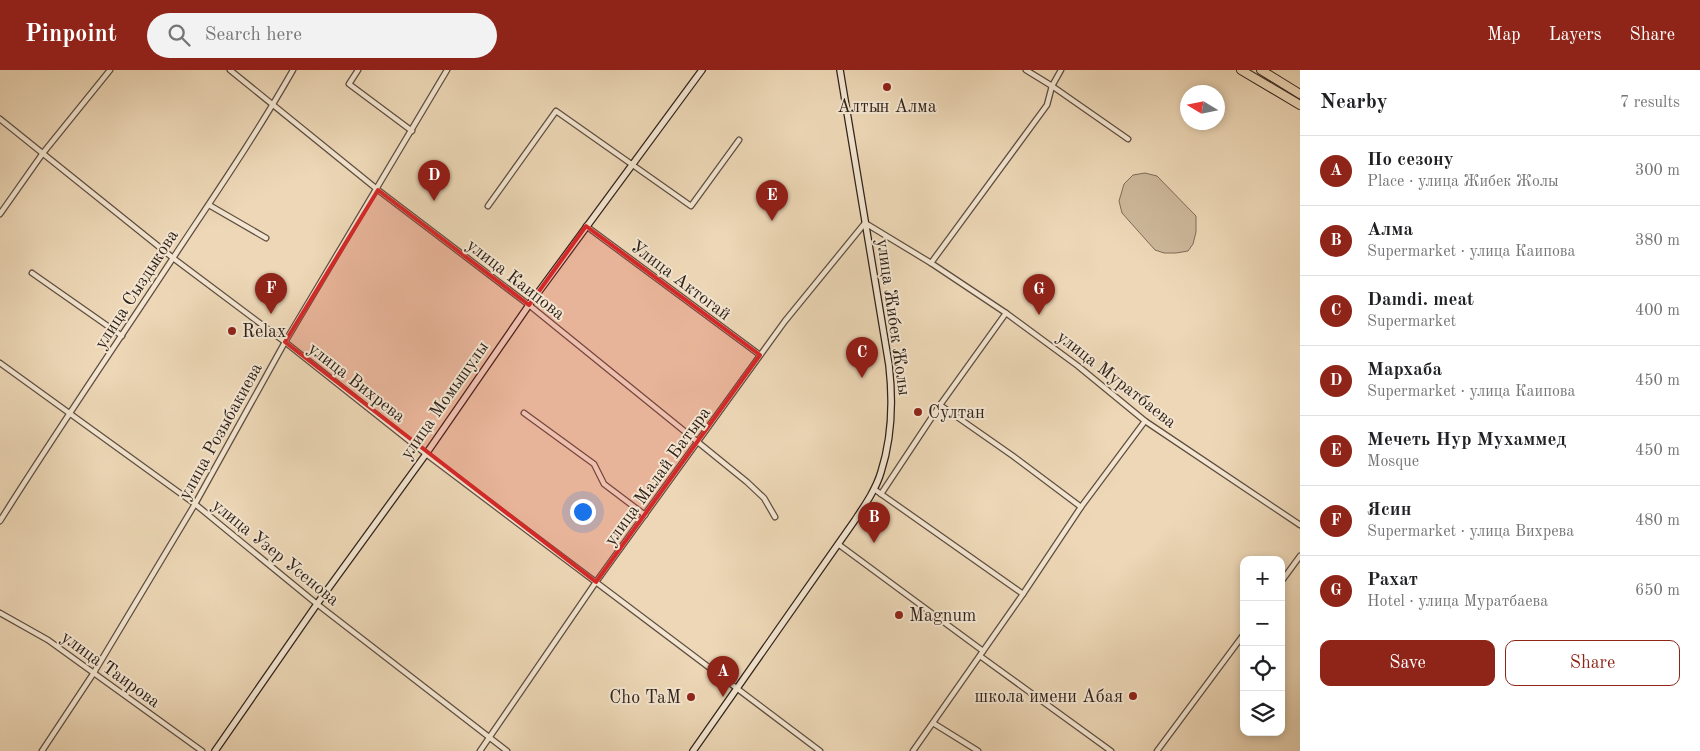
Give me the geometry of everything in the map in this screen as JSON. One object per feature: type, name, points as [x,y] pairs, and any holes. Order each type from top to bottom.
[{"type":"highway","points":[[1241,70],[1300,105]]},
{"type":"highway","points":[[1262,70],[1300,94]]},
{"type":"street","points":[[0,213],[43,153],[110,70]]},
{"type":"street","name":"улица Каипова","points":[[230,70],[378,190],[528,305],[747,482],[764,498],[776,517]]},
{"type":"street","name":"улица Сыздыкова","points":[[0,521],[69,413],[209,205],[294,70]]},
{"type":"street","points":[[358,70],[349,84],[412,131]]},
{"type":"street","name":"улица Розыбакиева","points":[[42,751],[93,674],[194,504],[285,342],[378,190],[447,70]]},
{"type":"street","name":"улица Момышулы","points":[[215,751],[317,604],[426,454],[528,305],[702,70]]},
{"type":"street","name":"улица Жибек Жолы","points":[[693,751],[855,520],[874,489],[881,473],[887,449],[892,392],[888,359],[840,70]]},
{"type":"street","points":[[1026,70],[1128,139]]},
{"type":"street","points":[[931,264],[1047,105],[1052,86],[1061,70]]},
{"type":"street","points":[[488,206],[556,111],[690,206],[740,140]]},
{"type":"street","name":"улица Вихрева","points":[[0,119],[173,258],[285,342],[426,454],[820,751]]},
{"type":"street","points":[[209,205],[266,238]]},
{"type":"street","name":"улица Муратбаева","points":[[865,223],[1006,313],[1078,366],[1145,421],[1300,526]]},
{"type":"street","name":"улица Малай Батыра","points":[[480,751],[596,582],[760,355],[822,274],[865,223]]},
{"type":"street","name":"Улица Актогай","points":[[586,226],[760,355]]},
{"type":"street","points":[[32,273],[122,336]]},
{"type":"street","points":[[881,494],[940,405],[1006,313]]},
{"type":"street","name":"улица Узер Усенова","points":[[0,363],[194,504],[317,604],[489,739],[507,751]]},
{"type":"street","points":[[940,405],[1081,507]]},
{"type":"street","points":[[524,413],[594,464],[604,484],[645,515]]},
{"type":"street","points":[[913,751],[1023,594],[1081,507],[1145,421]]},
{"type":"street","points":[[874,489],[1023,594]]},
{"type":"street","points":[[838,544],[983,650]]},
{"type":"street","points":[[1285,577],[1300,556]]},
{"type":"street","name":"улица Таирова","points":[[0,613],[48,640],[202,751]]},
{"type":"street","points":[[1157,751],[1240,639]]},
{"type":"street","points":[[980,656],[1111,751]]},
{"type":"street","points":[[932,723],[978,751]]},
{"type":"highlighted area","points":[[378,190],[529,305],[586,226],[760,355],[596,582],[285,342]]},
{"type":"shaded area","points":[[1145,173],[1157,176],[1196,216],[1196,232],[1193,244],[1188,251],[1164,253],[1155,250],[1122,213],[1119,201],[1124,184],[1133,175]]},
{"type":"place","name":"Алтын Алма","points":[[887,87]]},
{"type":"place","name":"Мархаба","points":[[434,201]]},
{"type":"place","name":"Мечеть Нур Мухаммед","points":[[772,221]]},
{"type":"place","name":"Ясин","points":[[271,314]]},
{"type":"place","name":"Рахат","points":[[1039,315]]},
{"type":"place","name":"Relax","points":[[232,331]]},
{"type":"place","name":"Damdi. meat","points":[[862,378]]},
{"type":"place","name":"Султан","points":[[918,412]]},
{"type":"place","name":"Алма","points":[[874,543]]},
{"type":"place","name":"Magnum","points":[[899,615]]},
{"type":"place","name":"школа имени Абая","points":[[1133,696]]},
{"type":"place","name":"Cho TaM","points":[[691,697]]},
{"type":"place","name":"По сезону","points":[[723,697]]}]
